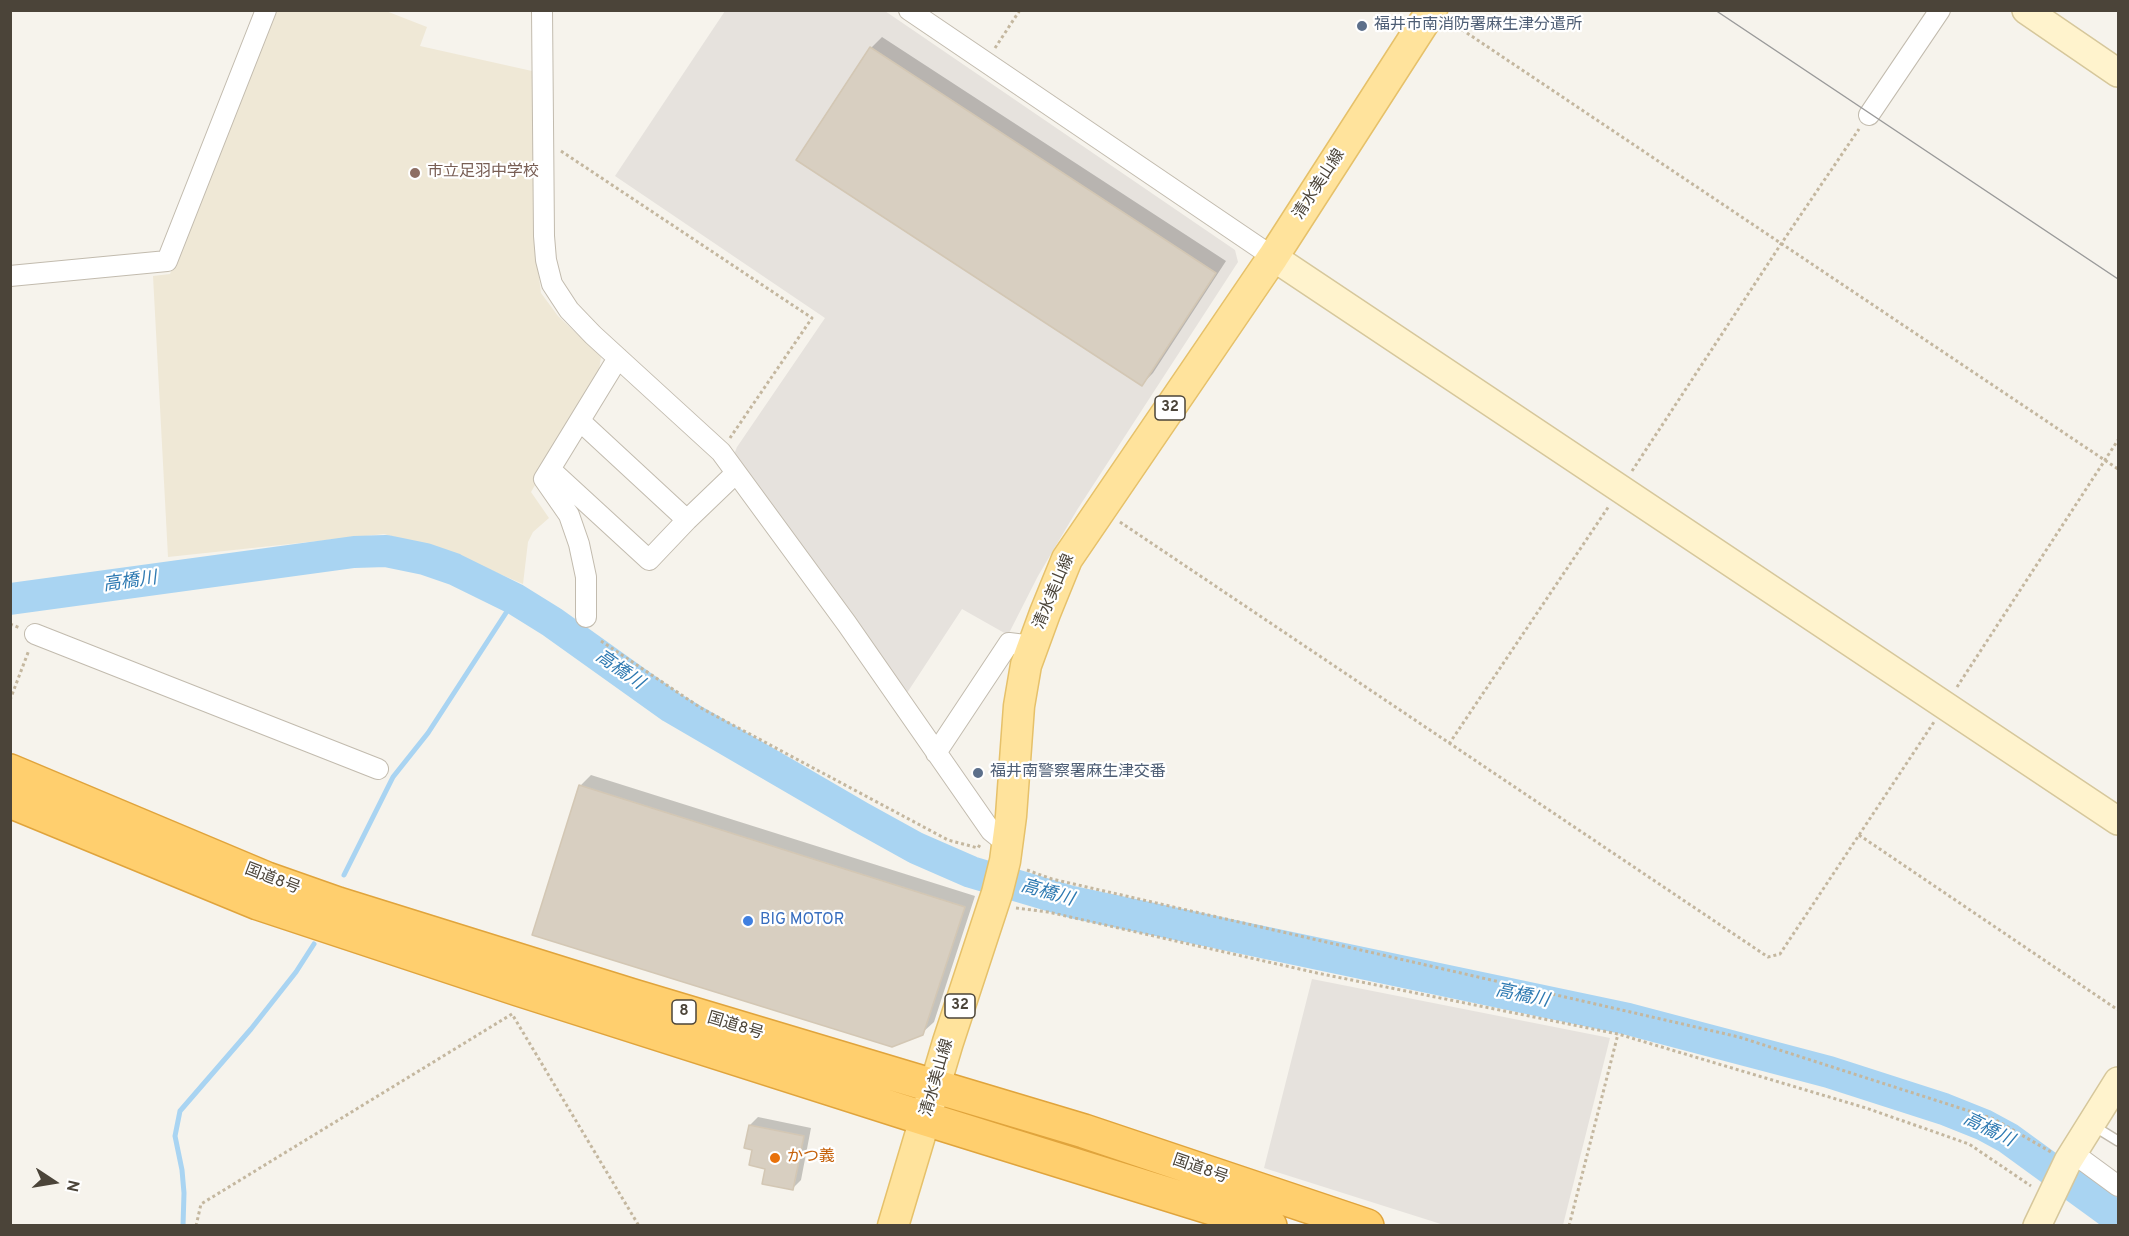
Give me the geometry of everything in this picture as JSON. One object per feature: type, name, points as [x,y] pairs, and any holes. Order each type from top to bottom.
[{"type":"highway","name":"国道8号","points":[[10,771],[267,879],[338,904],[622,993],[1084,1131],[1367,1226]]},
{"type":"highway","name":"国道8号","points":[[10,801],[258,903],[507,986],[1270,1226]]},
{"type":"main road","name":"清水美山線","points":[[893,1226],[948,1042],[995,899],[1026,665],[1066,559],[1438,14]]},
{"type":"street","points":[[10,276],[167,261],[266,10]]},
{"type":"street","points":[[542,10],[545,140],[544,236],[546,260],[552,284],[569,310],[721,452],[847,624],[1001,845]]},
{"type":"street","points":[[909,10],[1273,257],[2118,821]]},
{"type":"street","points":[[1869,115],[1940,10]]},
{"type":"street","points":[[2041,15],[2118,73]]},
{"type":"street","points":[[586,617],[586,578],[579,544],[569,516],[544,479],[618,358]]},
{"type":"street","points":[[580,421],[687,520]]},
{"type":"street","points":[[551,470],[649,560],[736,473]]},
{"type":"street","points":[[35,634],[378,769]]},
{"type":"street","points":[[936,753],[1009,643],[1033,646]]},
{"type":"street","points":[[2037,1226],[2062,1174],[2090,1124],[2118,1081]]},
{"type":"street","points":[[2062,1174],[2118,1186]]},
{"type":"lane","points":[[2090,1124],[2118,1141]]},
{"type":"path","points":[[985,62],[1020,10]]},
{"type":"path","points":[[1438,14],[2118,469]]},
{"type":"path","points":[[1449,744],[1869,115]]},
{"type":"path","points":[[545,140],[812,318],[721,452]]},
{"type":"path","points":[[1101,509],[1768,957],[1780,954],[2118,440]]},
{"type":"path","points":[[10,624],[35,634],[10,700]]},
{"type":"path","points":[[601,641],[701,708],[948,840],[978,848],[1001,845],[1052,879],[1739,1036],[1994,1119],[2062,1174]]},
{"type":"path","points":[[1859,834],[2118,1010]]},
{"type":"path","points":[[995,899],[1317,973],[1618,1034],[1866,1108],[2062,1174]]},
{"type":"path","points":[[196,1226],[201,1204],[512,1014],[639,1226]]},
{"type":"path","points":[[1569,1226],[1618,1034]]},
{"type":"shaded area","points":[[277,11],[386,11],[427,27],[420,46],[532,71],[534,237],[541,293],[558,316],[601,357],[598,377],[531,492],[549,518],[533,532],[528,542],[523,584],[446,551],[384,534],[168,557],[153,276],[170,274]]},
{"type":"shaded area","points":[[725,11],[885,11],[1235,250],[1238,262],[1077,510],[1038,576],[1008,635],[962,609],[905,696],[733,457],[737,447],[825,318],[615,176]]},
{"type":"shaded area","points":[[1312,979],[1610,1038],[1563,1225],[1444,1225],[1264,1168]]},
{"type":"building","points":[[870,47],[1216,273],[1142,386],[796,160]]},
{"type":"building","name":"BIG MOTOR","points":[[579,785],[965,907],[923,1035],[892,1047],[532,935]]},
{"type":"building","name":"かつ義","points":[[749,1125],[804,1136],[793,1190],[762,1184],[765,1169],[749,1165],[752,1150],[744,1148]]},
{"type":"waterway","name":"高橋川","points":[[10,599],[354,552],[386,551],[425,559],[454,569],[515,599],[552,622],[671,707],[916,848],[971,872],[1072,902],[1628,1019],[1829,1072],[1944,1109],[1984,1125],[2008,1138],[2118,1218]]},
{"type":"waterway","points":[[344,875],[393,777],[428,733],[515,599]]},
{"type":"waterway","points":[[183,1226],[182,1170],[175,1136],[180,1111],[251,1029],[296,972],[314,944]]},
{"type":"tram line","points":[[1715,10],[2118,279]]},
{"type":"place","name":"福井市南消防署麻生津分遣所","points":[[1362,26]]},
{"type":"place","name":"市立足羽中学校","points":[[415,173]]},
{"type":"place","name":"福井南警察署麻生津交番","points":[[978,773]]},
{"type":"place","name":"BIG MOTOR","points":[[748,921]]},
{"type":"place","name":"かつ義","points":[[775,1158]]}]
